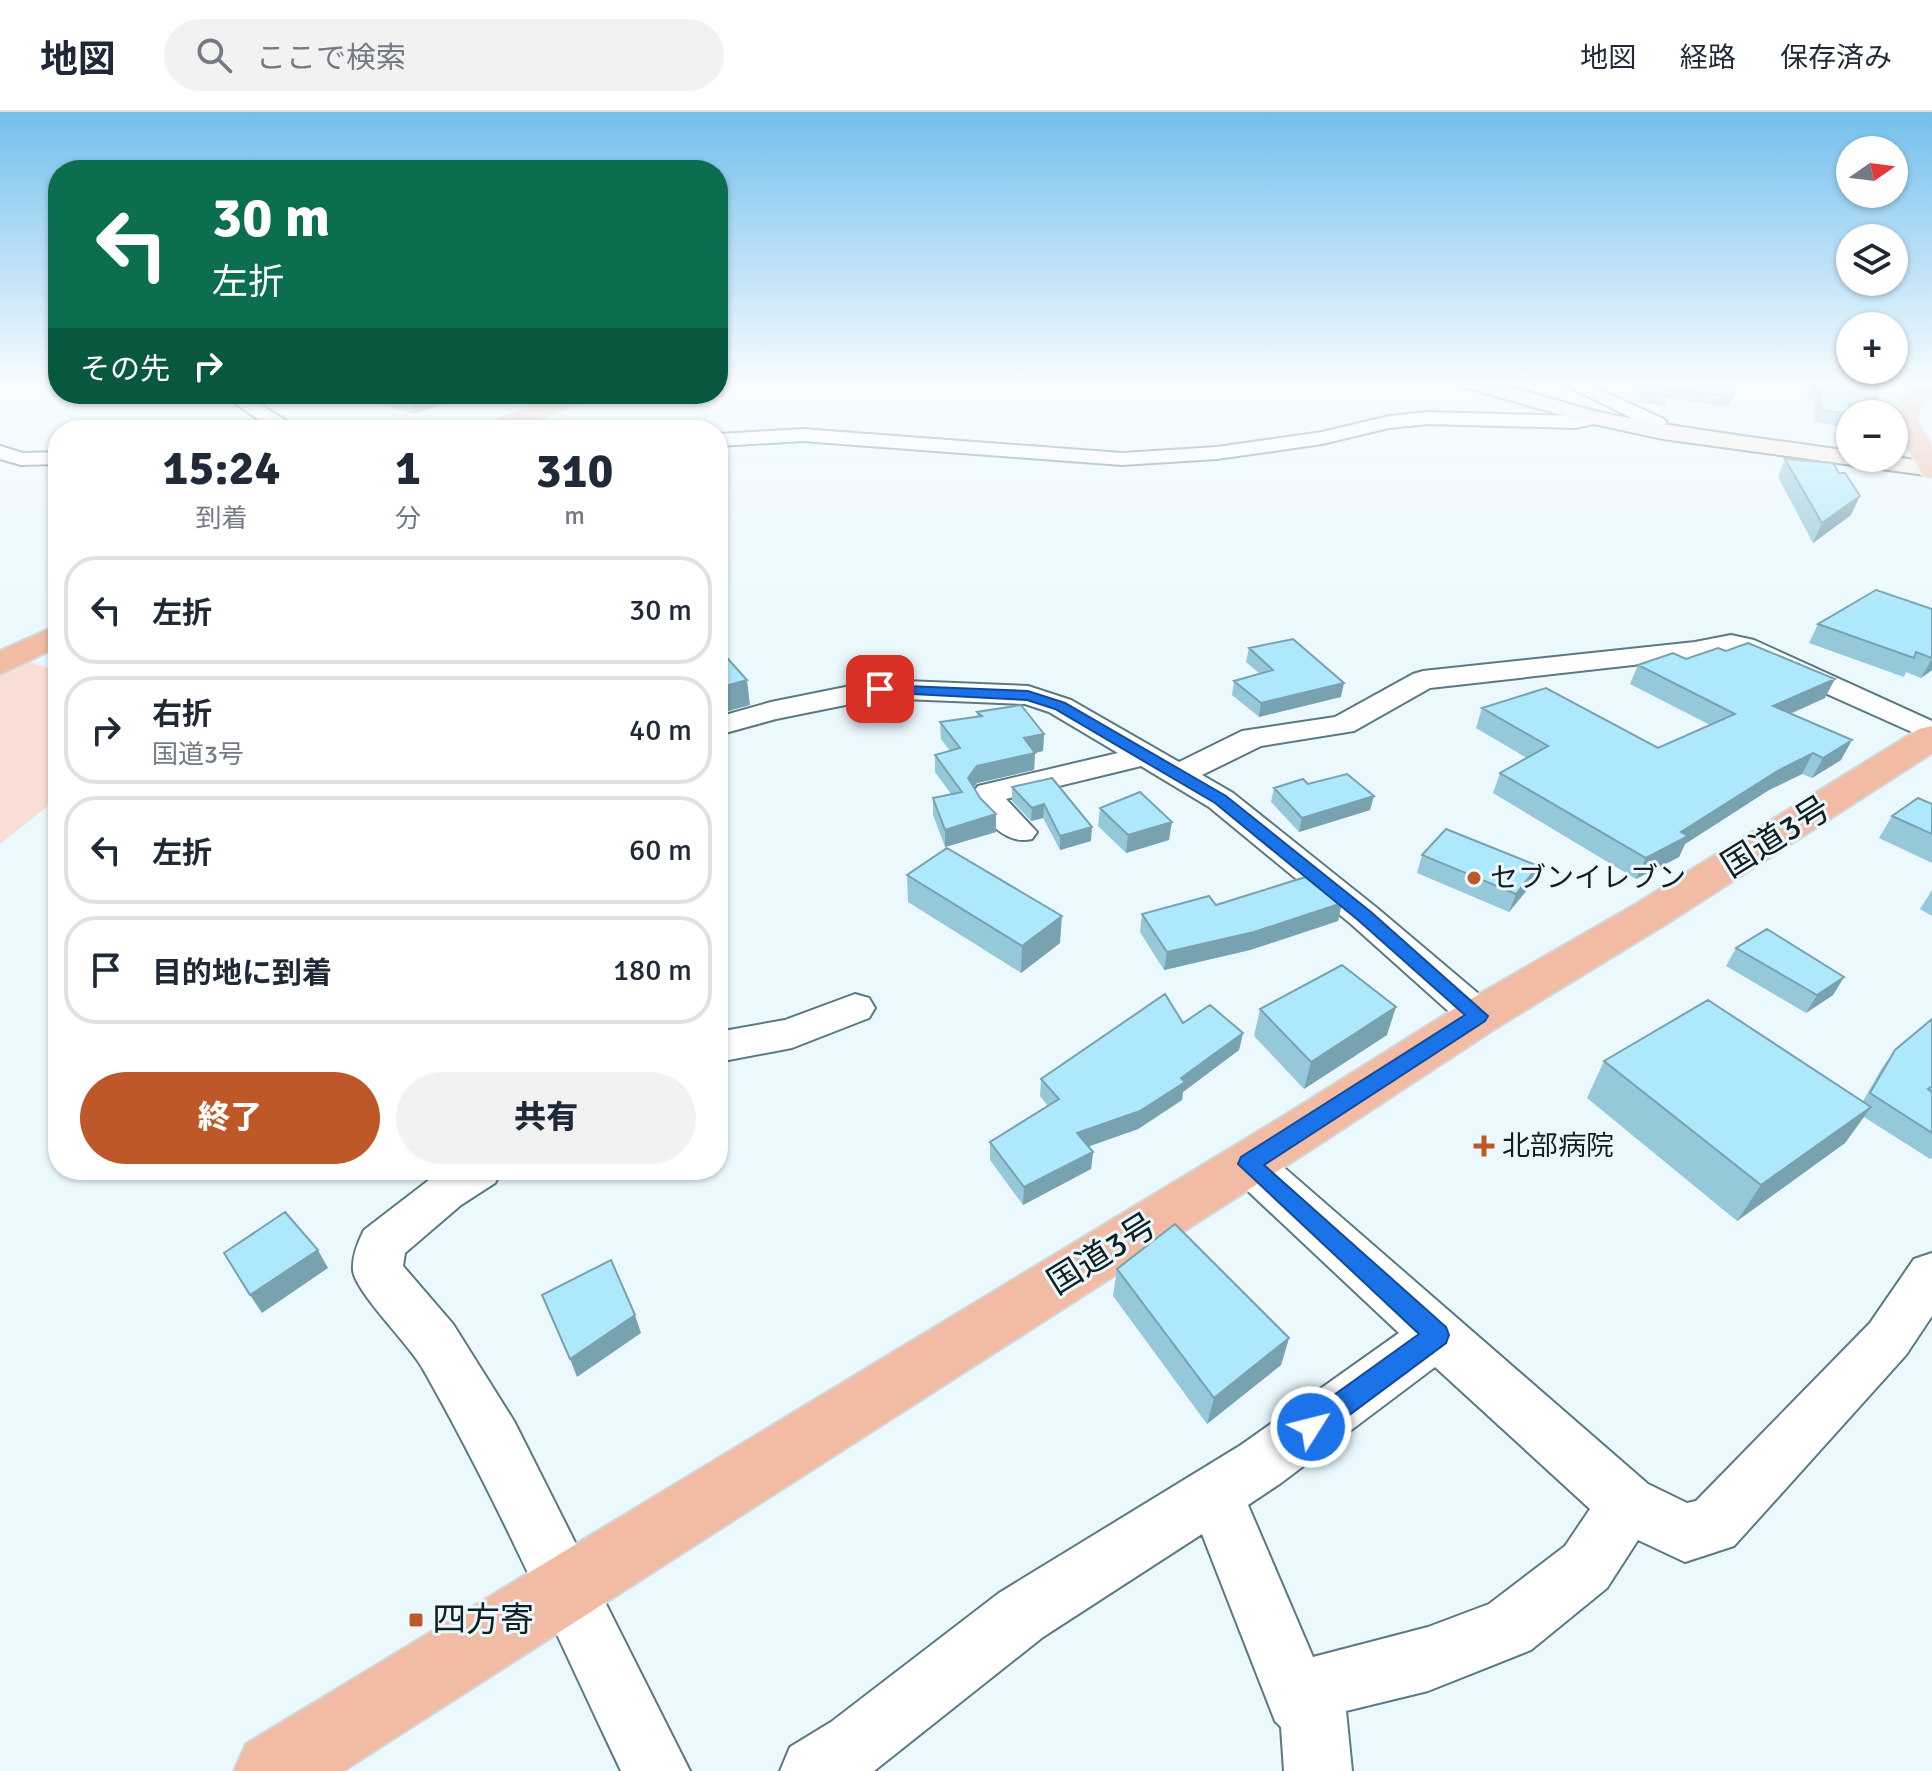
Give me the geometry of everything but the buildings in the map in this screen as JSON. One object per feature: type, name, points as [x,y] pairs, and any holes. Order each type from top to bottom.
[{"type":"highway","points":[[0,664],[48,639]]},
{"type":"highway","name":"国道3号","points":[[273,1771],[746,1474],[1249,1164],[1479,1016],[1651,914],[1932,735]]},
{"type":"main road","points":[[1851,458],[1932,470]]},
{"type":"street","points":[[19,458],[42,458]]},
{"type":"street","points":[[1177,775],[1253,738],[1343,725],[1423,680],[1695,650],[1731,643],[1932,735]]},
{"type":"street","points":[[728,723],[771,711],[880,689],[1028,695],[1060,706],[1221,800],[1364,916],[1479,1016]]},
{"type":"street","points":[[1020,832],[986,797],[990,793],[1144,756]]},
{"type":"street","points":[[728,1045],[792,1033],[855,1008]]},
{"type":"street","points":[[1249,1164],[1628,1504],[1685,1533],[1713,1525],[1888,1339],[1932,1274]]},
{"type":"street","points":[[463,1180],[381,1244],[378,1272],[435,1341],[494,1440],[656,1771]]},
{"type":"street","points":[[814,1771],[854,1745],[1021,1615],[1261,1464],[1437,1335]]},
{"type":"street","points":[[1210,1496],[1222,1512],[1315,1742]]},
{"type":"street","points":[[1315,1742],[1325,1684],[1428,1659],[1509,1628],[1586,1567],[1628,1504]]},
{"type":"shaded area","points":[[0,653],[48,668],[48,806],[0,844]]},
{"type":"place","name":"セブンイレブン","points":[[1474,878]]},
{"type":"place","name":"北部病院","points":[[1484,1146]]},
{"type":"place","name":"四方寄","points":[[416,1620]]},
{"type":"route","points":[[880,689],[1028,695],[1060,706],[1221,800],[1364,916],[1479,1016],[1249,1164],[1437,1335],[1311,1427]]}]
